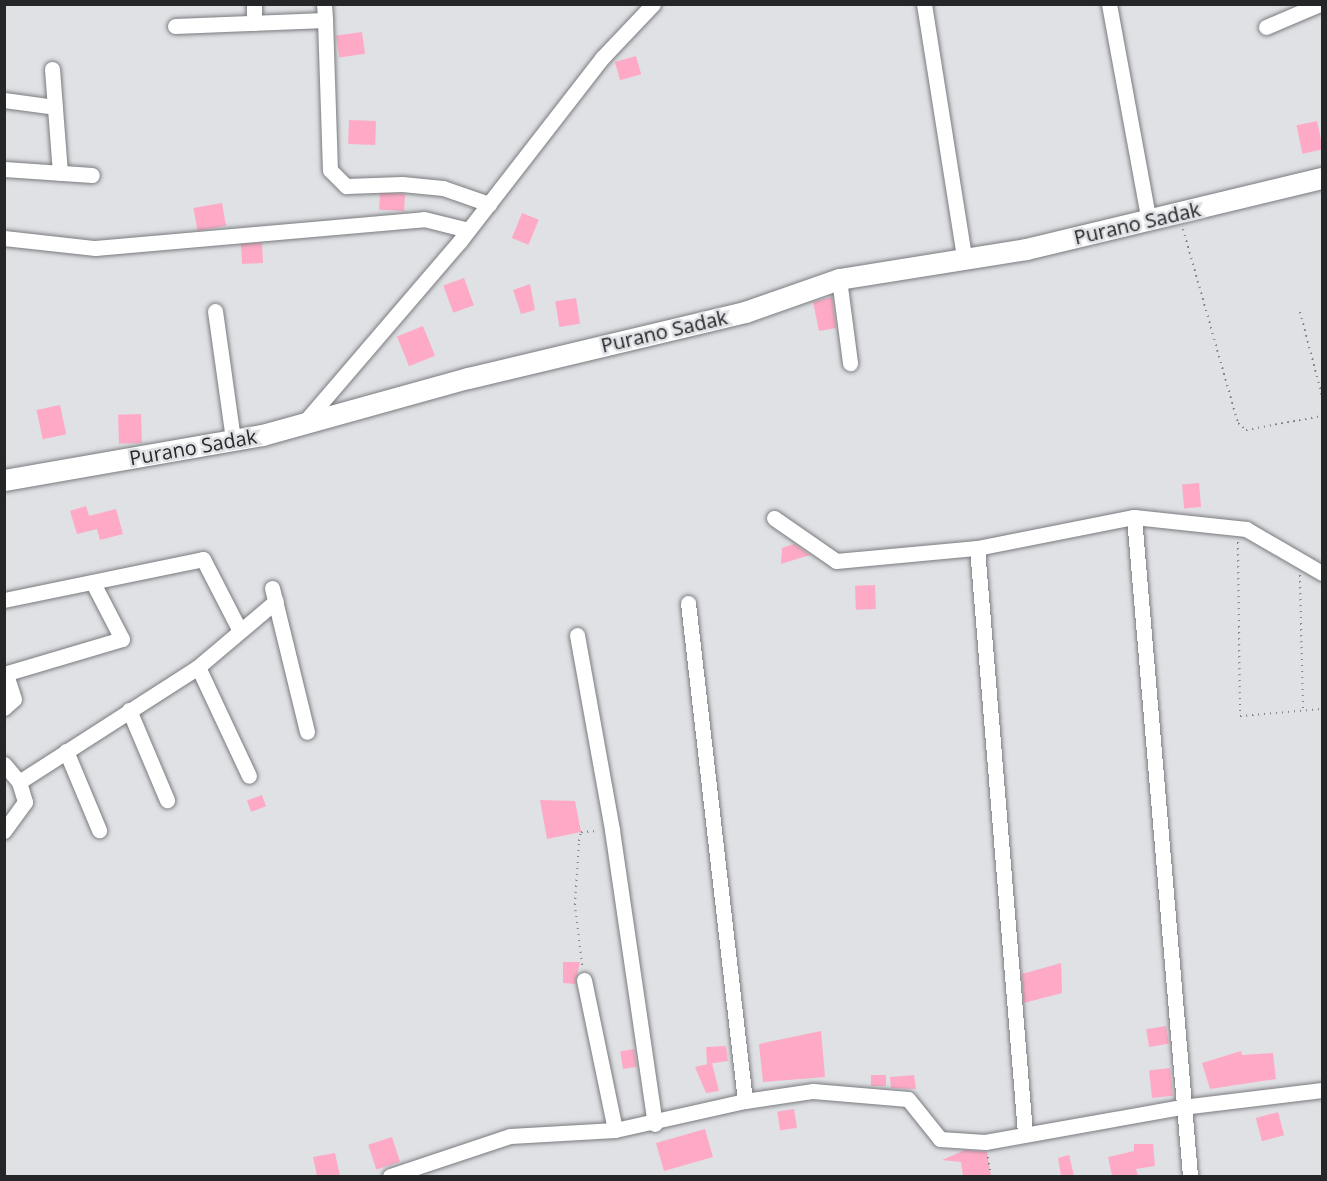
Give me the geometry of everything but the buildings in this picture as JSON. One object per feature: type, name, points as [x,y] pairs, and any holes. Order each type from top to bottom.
[{"type":"main road","name":"Purano Sadak","points":[[4,480],[233,439],[303,424],[468,378],[745,312],[839,279],[964,256],[1026,249],[1323,178]]},
{"type":"street","points":[[254,4],[254,23]]},
{"type":"street","points":[[303,424],[468,230],[602,58],[653,4]]},
{"type":"street","points":[[924,4],[964,256]]},
{"type":"street","points":[[1109,4],[1149,220]]},
{"type":"street","points":[[1266,27],[1320,4]]},
{"type":"street","points":[[175,26],[254,23],[325,12],[330,170],[345,186],[402,184],[443,189],[489,204]]},
{"type":"street","points":[[52,69],[60,173]]},
{"type":"street","points":[[4,100],[55,107]]},
{"type":"street","points":[[4,169],[92,175]]},
{"type":"street","points":[[4,238],[95,248],[424,219],[468,230]]},
{"type":"street","points":[[839,279],[850,363]]},
{"type":"street","points":[[215,311],[233,439]]},
{"type":"street","points":[[1134,517],[1182,1107],[1190,1176]]},
{"type":"street","points":[[774,518],[837,561],[977,548],[1134,517],[1237,528],[1323,573]]},
{"type":"street","points":[[977,548],[1025,1132]]},
{"type":"street","points":[[4,600],[203,559],[239,629]]},
{"type":"street","points":[[4,708],[14,699],[5,674],[122,639],[93,583]]},
{"type":"street","points":[[19,782],[198,667],[274,595],[307,732]]},
{"type":"street","points":[[688,603],[745,1101]]},
{"type":"street","points":[[577,635],[612,830],[655,1124]]},
{"type":"street","points":[[198,667],[249,776]]},
{"type":"street","points":[[129,710],[167,800]]},
{"type":"street","points":[[66,751],[99,830]]},
{"type":"street","points":[[4,765],[19,782],[25,802],[4,831]]},
{"type":"street","points":[[584,980],[615,1130]]},
{"type":"street","points":[[390,1176],[510,1136],[615,1130],[655,1124],[745,1101],[813,1091],[908,1099],[940,1139],[985,1142],[1025,1132],[1182,1107],[1323,1090]]},
{"type":"path","points":[[1178,212],[1238,423],[1246,430],[1323,416]]},
{"type":"path","points":[[1300,312],[1323,396]]},
{"type":"path","points":[[1237,528],[1240,717],[1323,709]]},
{"type":"path","points":[[1300,560],[1303,710]]},
{"type":"path","points":[[584,980],[574,905],[579,841],[581,832],[612,830]]},
{"type":"path","points":[[985,1142],[991,1176]]}]
